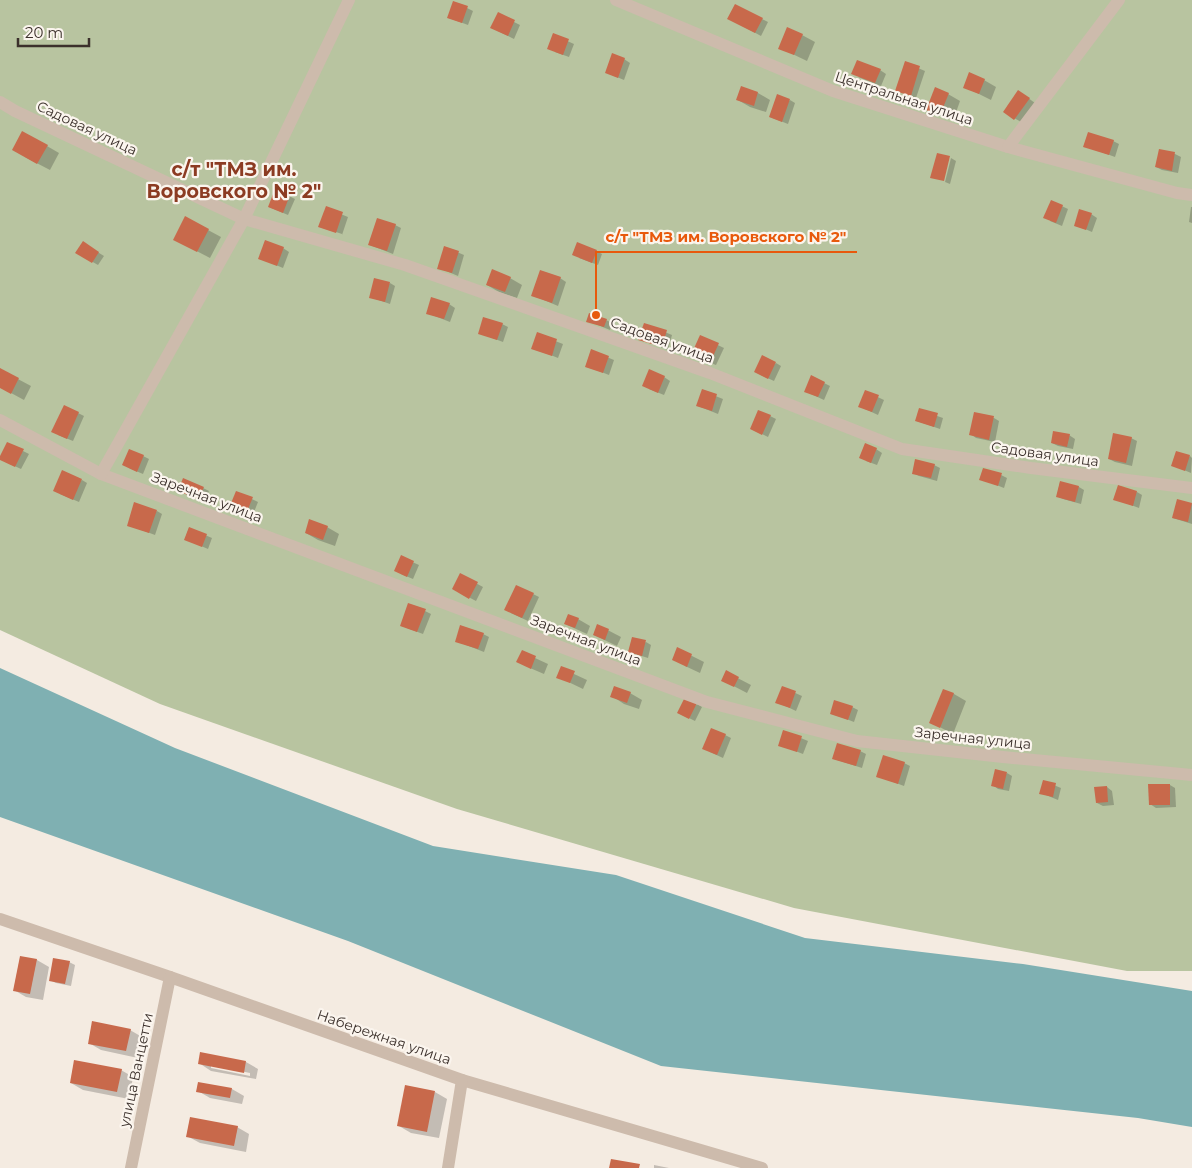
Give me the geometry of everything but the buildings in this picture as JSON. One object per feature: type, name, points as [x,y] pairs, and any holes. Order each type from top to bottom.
[{"type":"street","points":[[102,474],[244,219],[349,0]]},
{"type":"street","name":"Центральная улица","points":[[616,0],[833,91],[1008,148],[1177,193],[1192,195]]},
{"type":"street","points":[[1008,148],[1119,0]]},
{"type":"street","name":"Садовая улица","points":[[0,102],[244,219],[405,265],[710,373],[902,448],[1031,468],[1192,488]]},
{"type":"street","name":"Заречная улица","points":[[0,420],[102,474],[707,702],[858,741],[1192,775]]},
{"type":"street","name":"Набережная улица","points":[[0,919],[462,1080],[762,1168]]},
{"type":"street","name":"улица Ванцетти","points":[[130,1168],[170,977]]},
{"type":"street","points":[[448,1168],[462,1080]]},
{"type":"green space","name":"с/т \"ТМЗ им. Воровского № 2\"","points":[[0,0],[1192,0],[1192,971],[1127,971],[794,908],[457,809],[160,704],[0,630]]},
{"type":"water","points":[[0,668],[175,748],[433,846],[616,875],[805,938],[1023,964],[1192,991],[1192,1127],[1138,1118],[661,1066],[348,941],[0,817]]},
{"type":"place","name":"с/т \"ТМЗ им. Воровского № 2\"","points":[[596,315]]},
{"type":"district","name":"с/т \"ТМЗ им. Воровского № 2\"","points":[[234,180]]}]
